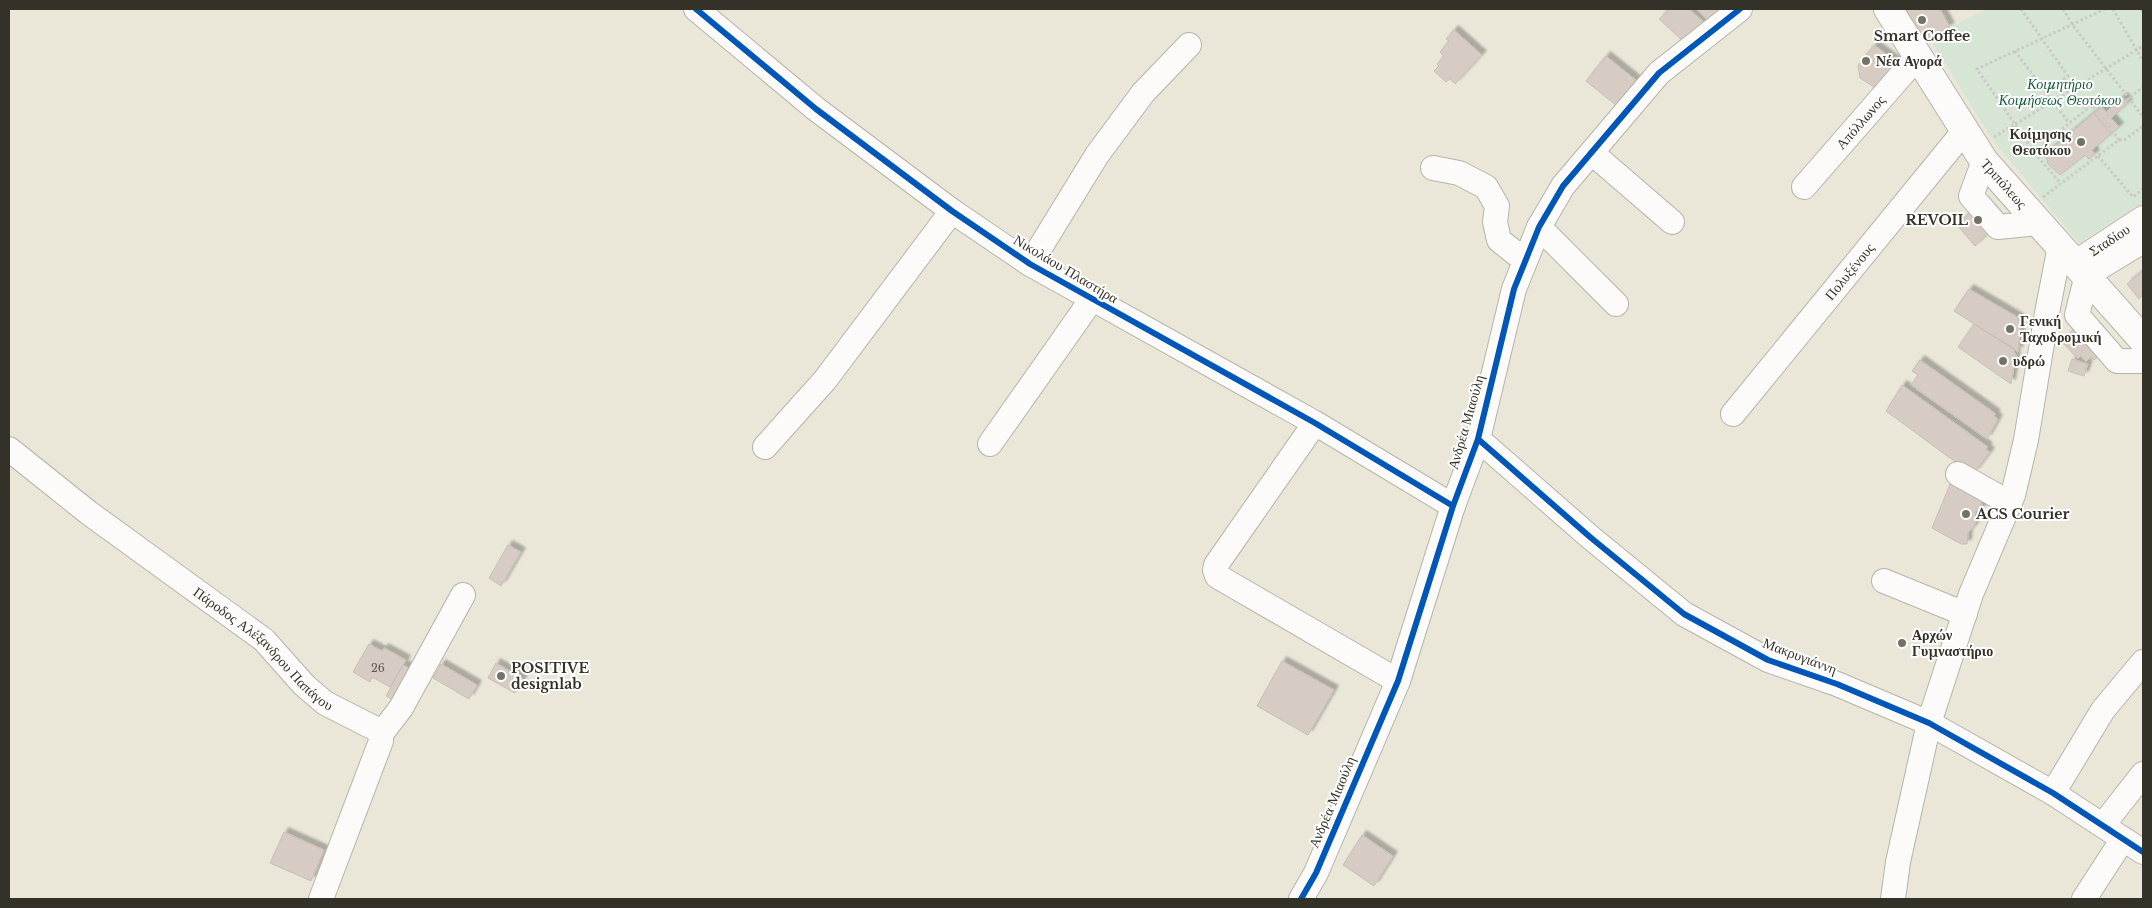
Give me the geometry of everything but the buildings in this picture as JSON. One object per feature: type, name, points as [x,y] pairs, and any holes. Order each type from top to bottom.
[{"type":"main road","name":"Τριπόλεως","points":[[1892,10],[1918,56],[1978,144],[2039,212],[2074,261],[2143,340]]},
{"type":"street","name":"Νικολάου Πλαστήρα","points":[[696,9],[816,109],[952,211],[1030,264],[1315,424],[1454,506]]},
{"type":"street","name":"Ανδρέα Μιαούλη","points":[[1301,899],[1316,873],[1398,681],[1454,506],[1478,439],[1514,289],[1524,260],[1539,227],[1563,186],[1659,73],[1740,9]]},
{"type":"street","points":[[1030,264],[1097,155],[1143,93],[1189,45]]},
{"type":"street","name":"Απόλλωνος","points":[[1804,187],[1918,56]]},
{"type":"street","name":"Πολυξένους","points":[[1734,414],[1978,144]]},
{"type":"street","points":[[1592,152],[1672,222]]},
{"type":"street","points":[[1433,168],[1460,173],[1486,187],[1497,206],[1495,222],[1499,240],[1524,260]]},
{"type":"street","points":[[765,447],[825,380],[952,211]]},
{"type":"street","name":"Σταδίου","points":[[2074,261],[2143,218]]},
{"type":"street","points":[[1539,227],[1616,304]]},
{"type":"street","name":"Σταδίου","points":[[2074,261],[2143,241]]},
{"type":"street","points":[[1893,899],[1900,852],[1929,723],[1964,614],[2010,502],[2026,440],[2046,313],[2074,261]]},
{"type":"street","points":[[2074,261],[2077,315],[2117,361],[2143,361]]},
{"type":"street","points":[[990,444],[1092,299]]},
{"type":"street","points":[[2046,313],[2077,315]]},
{"type":"street","points":[[1315,424],[1235,536],[1216,565],[1215,570],[1217,576],[1398,681]]},
{"type":"street","name":"Μακρυγιάννη","points":[[1478,439],[1590,537],[1684,614],[1768,660],[1837,684],[1929,723],[2054,793],[2143,852]]},
{"type":"street","name":"Πάροδος Αλέξανδρου Παπάγου","points":[[9,448],[89,513],[264,640],[304,685],[325,703],[376,729],[381,734]]},
{"type":"street","points":[[1958,474],[2010,502]]},
{"type":"street","points":[[1884,581],[1964,614]]},
{"type":"street","points":[[321,899],[372,768],[381,741],[381,734],[401,708],[462,594]]},
{"type":"street","points":[[2054,793],[2103,710],[2143,662]]},
{"type":"street","points":[[2103,825],[2143,774]]},
{"type":"street","points":[[2084,899],[2123,838]]},
{"type":"path","points":[[2021,9],[2068,76],[2064,78],[2086,110]]},
{"type":"path","points":[[2063,9],[2072,24],[2143,117]]},
{"type":"path","points":[[2060,184],[2034,152],[1977,68],[2105,9]]},
{"type":"path","points":[[2113,9],[2143,61]]},
{"type":"path","points":[[1978,144],[2015,124],[2143,46]]},
{"type":"path","points":[[2015,51],[2069,123]]},
{"type":"path","points":[[2103,120],[2143,87]]},
{"type":"path","points":[[2034,152],[2092,105],[2119,140]]},
{"type":"path","points":[[2039,212],[2060,184],[2119,140],[2126,139],[2143,126]]},
{"type":"path","points":[[2098,156],[2132,197],[2143,189]]},
{"type":"green space","name":"Κοιμητήριο Κοιμήσεως Θεοτόκου","points":[[1987,9],[2143,9],[2143,202],[2079,243],[1994,142],[1929,38]]},
{"type":"cycle path","points":[[696,9],[816,109],[952,211],[1030,264],[1315,423],[1453,506]]},
{"type":"cycle path","points":[[1301,899],[1316,873],[1398,681],[1453,506],[1478,439],[1514,289],[1539,227],[1563,186],[1659,73],[1740,9]]},
{"type":"cycle path","points":[[1478,439],[1590,537],[1684,614],[1768,660],[1837,684],[1929,723],[2053,793],[2143,852]]},
{"type":"place","name":"Smart Coffee","points":[[1922,20]]},
{"type":"place","name":"Νέα Αγορά","points":[[1866,61]]},
{"type":"place","name":"Κοίμησης Θεοτόκου","points":[[2081,142]]},
{"type":"place","name":"REVOIL","points":[[1978,220]]},
{"type":"place","name":"Γενική Ταχυδρομική","points":[[2010,329]]},
{"type":"place","name":"υδρώ","points":[[2003,361]]},
{"type":"place","name":"ACS Courier","points":[[1966,514]]},
{"type":"place","name":"Αρχών Γυμναστήριο","points":[[1902,643]]},
{"type":"place","name":"POSITIVE designlab","points":[[501,676]]}]
